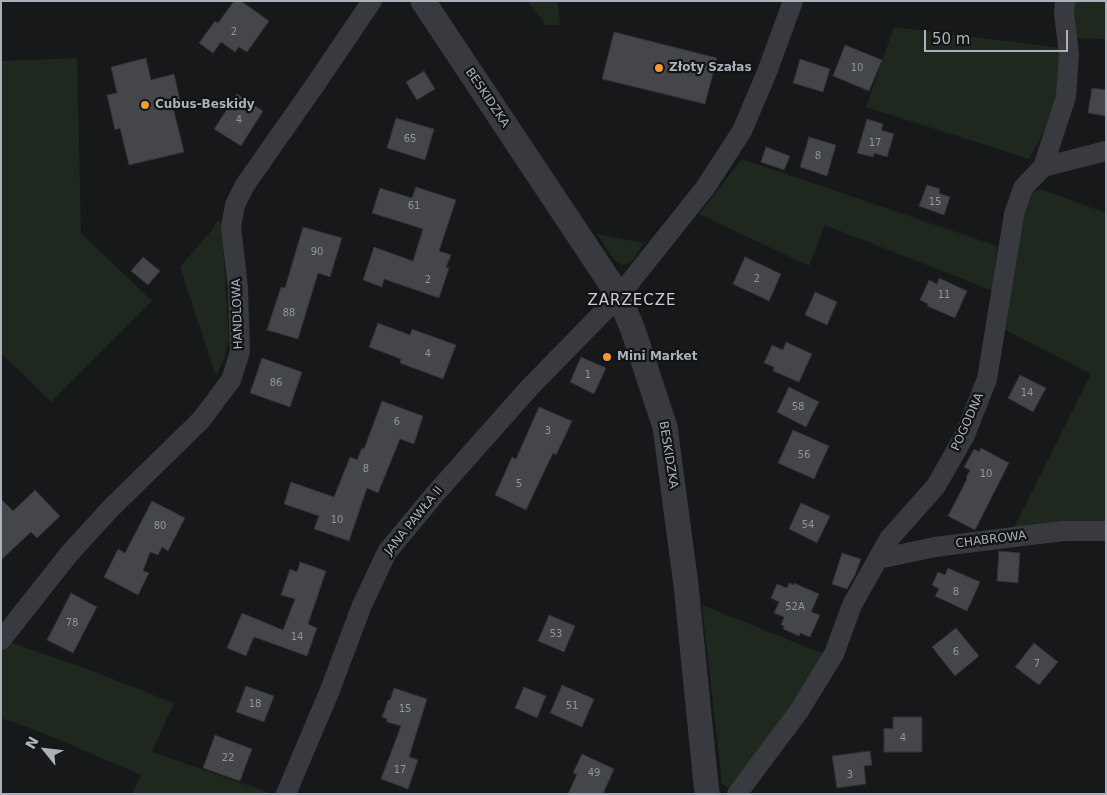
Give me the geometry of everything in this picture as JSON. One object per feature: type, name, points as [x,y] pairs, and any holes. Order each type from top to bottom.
[{"type":"street","name":"HANDLOWA","points":[[1,640],[69,554],[111,508],[201,420],[231,380],[240,352],[238,288],[231,226],[235,205],[245,185],[316,85],[372,1]]},
{"type":"street","name":"BESKIDZKA","points":[[423,1],[618,296],[634,330],[665,427],[686,585],[707,794]]},
{"type":"street","name":"JANA PAWŁA II","points":[[286,794],[330,690],[362,605],[387,552],[435,494],[530,387],[618,296],[705,188],[742,131],[767,72],[793,1]]},
{"type":"street","name":"POGODNA","points":[[737,794],[799,712],[834,654],[852,605],[889,539],[936,486],[965,435],[986,379],[1014,214],[1023,188],[1043,166],[1066,97],[1069,54],[1064,12],[1065,1]]},
{"type":"street","points":[[1043,166],[1106,151]]},
{"type":"street","name":"CHABROWA","points":[[878,559],[935,547],[1006,538],[1064,531],[1106,531]]},
{"type":"shaded area","points":[[528,1],[557,1],[560,25],[546,25]]},
{"type":"shaded area","points":[[1073,1],[1106,1],[1106,39],[1076,38]]},
{"type":"shaded area","points":[[894,27],[1062,48],[1058,91],[1043,133],[1029,159],[866,107]]},
{"type":"shaded area","points":[[77,58],[81,233],[152,301],[51,402],[1,353],[1,61]]},
{"type":"shaded area","points":[[742,159],[997,246],[993,291],[825,225],[809,266],[699,214]]},
{"type":"shaded area","points":[[1040,189],[1106,213],[1106,524],[1011,533],[1091,374],[1004,329],[1016,228],[1028,195]]},
{"type":"shaded area","points":[[218,220],[222,225],[229,340],[225,357],[216,376],[180,267]]},
{"type":"shaded area","points":[[597,234],[644,243],[631,263],[622,265],[614,260]]},
{"type":"shaded area","points":[[702,605],[829,656],[734,786],[727,788],[722,783]]},
{"type":"shaded area","points":[[7,641],[87,669],[174,703],[152,752],[273,794],[132,794],[141,775],[43,733],[1,718],[1,647]]},
{"type":"building","points":[[234,1],[241,1],[269,21],[247,52],[239,47],[235,52],[221,42],[213,53],[199,43],[215,21],[218,23]]},
{"type":"building","name":"Złoty Szałas","points":[[614,32],[717,58],[705,104],[602,79]]},
{"type":"building","points":[[845,45],[882,60],[869,91],[833,76]]},
{"type":"building","name":"Cubus-Beskidy","points":[[146,58],[151,80],[174,74],[182,109],[172,103],[184,152],[129,165],[120,128],[115,130],[107,95],[117,93],[111,67]]},
{"type":"building","points":[[800,59],[830,69],[823,92],[793,83]]},
{"type":"building","points":[[424,71],[435,89],[417,100],[406,82]]},
{"type":"building","points":[[1092,88],[1106,90],[1106,116],[1088,113]]},
{"type":"building","points":[[237,94],[263,111],[241,146],[214,129]]},
{"type":"building","points":[[396,118],[434,129],[425,160],[387,148]]},
{"type":"building","points":[[867,119],[883,124],[881,130],[894,134],[887,157],[874,153],[873,157],[857,153]]},
{"type":"building","points":[[809,137],[836,145],[827,176],[800,167]]},
{"type":"building","points":[[766,147],[790,156],[784,170],[761,162]]},
{"type":"building","points":[[927,185],[940,189],[939,193],[950,197],[944,215],[919,206]]},
{"type":"building","points":[[416,187],[456,200],[439,251],[451,255],[446,267],[449,268],[439,298],[384,279],[382,287],[363,280],[374,247],[413,261],[423,229],[372,213],[380,188],[412,198]]},
{"type":"building","points":[[303,227],[342,238],[330,277],[318,273],[298,339],[267,330],[281,287],[285,288]]},
{"type":"building","points":[[143,257],[160,271],[148,285],[131,271]]},
{"type":"building","points":[[745,257],[781,274],[769,301],[733,284]]},
{"type":"building","points":[[939,278],[967,291],[955,318],[927,306],[928,304],[920,300],[929,280],[937,284]]},
{"type":"building","points":[[815,292],[837,302],[827,325],[805,315]]},
{"type":"building","points":[[378,323],[410,335],[412,329],[456,345],[443,379],[400,363],[401,359],[369,347]]},
{"type":"building","points":[[786,342],[812,354],[799,382],[773,371],[774,367],[764,363],[772,345],[783,350]]},
{"type":"building","points":[[581,357],[606,368],[594,394],[570,382]]},
{"type":"building","points":[[262,358],[302,372],[290,407],[250,393]]},
{"type":"building","points":[[1020,375],[1046,388],[1033,412],[1008,398]]},
{"type":"building","points":[[789,387],[819,402],[806,427],[777,412]]},
{"type":"building","points":[[382,401],[423,416],[414,444],[400,439],[378,493],[367,488],[349,541],[314,529],[319,516],[284,504],[291,482],[334,497],[350,457],[357,460],[362,448],[364,449]]},
{"type":"building","points":[[539,407],[572,421],[556,455],[553,453],[526,510],[495,495],[512,457],[516,459]]},
{"type":"building","points":[[793,430],[829,446],[814,479],[778,463]]},
{"type":"building","points":[[981,448],[1009,463],[975,530],[948,516],[970,470],[964,467],[974,449],[979,452]]},
{"type":"building","points":[[35,490],[60,516],[37,538],[31,532],[1,560],[1,499],[13,511]]},
{"type":"building","points":[[152,501],[185,518],[168,551],[162,547],[158,555],[150,552],[143,571],[149,573],[138,595],[104,577],[118,549],[125,553]]},
{"type":"building","points":[[801,503],[830,516],[817,543],[789,529]]},
{"type":"building","points":[[999,551],[1020,553],[1018,583],[997,581]]},
{"type":"building","points":[[842,553],[861,559],[847,589],[832,584]]},
{"type":"building","points":[[300,562],[326,571],[308,624],[317,628],[307,656],[254,637],[246,656],[227,648],[242,613],[283,630],[295,599],[281,595],[290,569],[297,572]]},
{"type":"building","points":[[948,568],[980,582],[967,611],[935,596],[939,589],[932,585],[938,572],[945,575]]},
{"type":"building","points":[[789,583],[794,585],[794,583],[819,594],[811,612],[820,615],[810,637],[800,633],[799,636],[783,629],[784,626],[781,625],[784,617],[774,613],[779,602],[771,598],[777,584],[787,588]]},
{"type":"building","points":[[71,593],[97,607],[73,653],[47,640]]},
{"type":"building","points":[[549,615],[575,626],[564,652],[538,641]]},
{"type":"building","points":[[956,628],[979,656],[955,676],[932,647]]},
{"type":"building","points":[[1034,643],[1058,662],[1039,685],[1015,667]]},
{"type":"building","points":[[562,685],[594,699],[582,727],[550,713]]},
{"type":"building","points":[[246,686],[274,696],[264,722],[236,712]]},
{"type":"building","points":[[524,687],[546,696],[537,718],[515,708]]},
{"type":"building","points":[[394,688],[427,699],[409,757],[418,760],[408,789],[381,779],[401,726],[387,722],[387,719],[382,717]]},
{"type":"building","points":[[893,717],[922,717],[922,752],[884,752],[884,728],[893,729]]},
{"type":"building","points":[[215,735],[252,749],[240,781],[203,768]]},
{"type":"building","points":[[870,751],[872,765],[864,766],[866,784],[837,788],[832,756]]},
{"type":"building","points":[[582,754],[614,769],[603,794],[568,794],[577,774],[573,773]]},
{"type":"place","name":"Złoty Szałas","points":[[659,68]]},
{"type":"place","name":"Cubus-Beskidy","points":[[145,105]]},
{"type":"place","name":"Mini Market","points":[[607,357]]},
{"type":"district","name":"ZARZECZE","points":[[632,301]]}]
